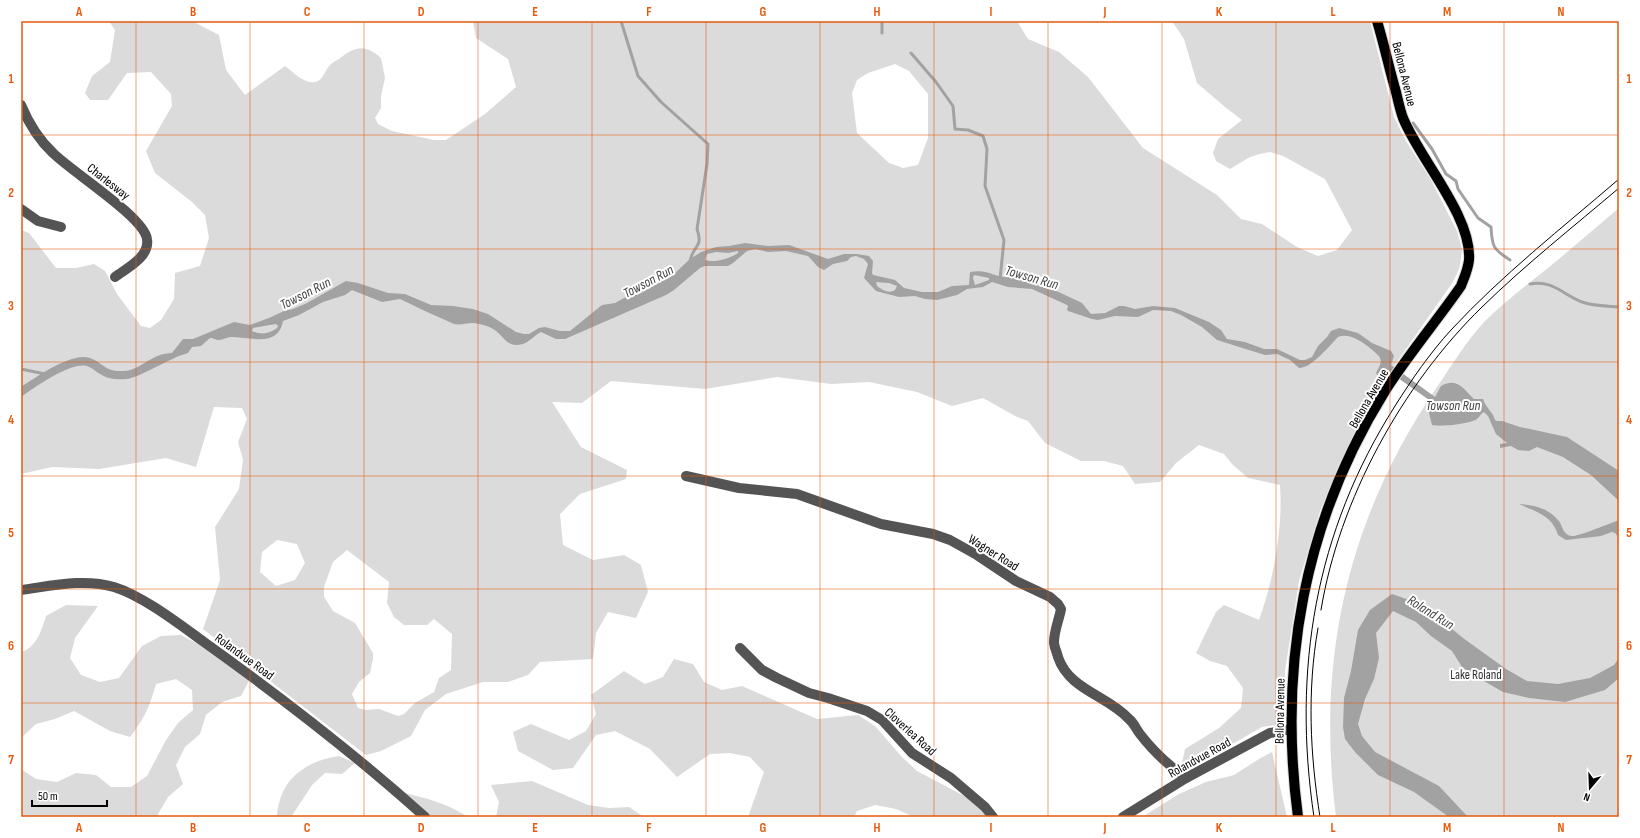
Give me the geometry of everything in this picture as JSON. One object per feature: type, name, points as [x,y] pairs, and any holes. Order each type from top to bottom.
[{"type":"main road","name":"Bellona Avenue","points":[[1298,817],[1293,778],[1291,729],[1292,690],[1296,634],[1303,595],[1314,552],[1326,514],[1344,469],[1370,418],[1402,366],[1460,286],[1467,272],[1469,260],[1463,227],[1411,137],[1402,116],[1378,21]]},
{"type":"street","name":"Charlesway","points":[[21,105],[36,134],[54,154],[132,216],[145,232],[148,240],[144,254],[139,260],[115,277]]},
{"type":"street","points":[[21,209],[38,222],[61,227]]},
{"type":"street","name":"Wagner Road","points":[[686,476],[739,488],[797,494],[882,524],[933,534],[950,540],[977,555],[1016,581],[1050,597],[1058,604],[1061,610],[1054,643],[1062,667],[1071,679],[1087,690],[1116,706],[1130,720],[1154,752],[1186,778]]},
{"type":"street","name":"Rolandvue Road","points":[[21,590],[89,583],[112,586],[133,595],[191,633],[271,691],[374,773],[425,817]]},
{"type":"street","name":"Cloverlea Road","points":[[740,648],[762,670],[777,678],[809,693],[867,711],[882,720],[912,753],[951,778],[985,807],[993,817]]},
{"type":"street","name":"Rolandvue Road","points":[[1123,817],[1186,778],[1270,733],[1291,729]]},
{"type":"green space","points":[[109,21],[192,21],[219,35],[226,70],[245,95],[285,66],[303,79],[315,82],[322,77],[329,66],[350,51],[360,48],[370,50],[381,58],[385,78],[381,96],[381,108],[375,118],[378,124],[392,131],[434,140],[446,140],[485,114],[516,87],[508,59],[476,38],[473,21],[1017,21],[1028,39],[1059,52],[1088,77],[1143,148],[1217,195],[1241,219],[1262,224],[1297,247],[1318,256],[1337,250],[1352,230],[1325,179],[1283,156],[1270,152],[1250,157],[1230,169],[1216,161],[1213,153],[1218,139],[1242,120],[1197,83],[1184,39],[1172,21],[1370,21],[1394,117],[1406,141],[1431,180],[1457,231],[1462,249],[1461,258],[1459,269],[1453,282],[1365,410],[1339,465],[1320,511],[1299,581],[1285,671],[1283,724],[1262,727],[1222,750],[1199,760],[1182,763],[1185,749],[1219,728],[1241,708],[1243,688],[1227,666],[1210,661],[1196,653],[1216,612],[1224,605],[1259,620],[1269,587],[1279,536],[1281,502],[1280,485],[1248,478],[1232,464],[1224,454],[1199,445],[1176,463],[1160,482],[1135,484],[1123,466],[1104,461],[1081,461],[1045,443],[1028,421],[1017,417],[983,398],[952,406],[917,392],[869,382],[831,384],[777,377],[705,389],[611,381],[582,403],[552,402],[581,447],[627,470],[626,479],[580,494],[560,514],[563,545],[593,560],[624,555],[641,565],[648,592],[636,618],[608,612],[596,633],[593,659],[540,662],[528,675],[508,682],[483,682],[446,694],[425,710],[411,736],[381,751],[366,755],[203,629],[220,580],[215,527],[239,489],[243,460],[238,442],[247,419],[242,408],[214,407],[196,467],[166,458],[99,469],[52,467],[21,474],[21,230],[29,233],[56,268],[76,268],[94,264],[105,271],[117,294],[141,326],[150,328],[161,320],[174,299],[175,273],[200,266],[209,238],[205,215],[192,202],[155,173],[146,151],[172,106],[171,94],[151,72],[127,73],[108,100],[90,100],[85,93],[92,76],[110,62],[115,30]],"holes":[[[895,64],[909,71],[928,94],[928,138],[918,165],[903,168],[889,163],[857,133],[852,93],[857,80],[868,73]],[[277,540],[297,544],[305,563],[295,580],[276,586],[260,572],[262,552]],[[347,550],[389,582],[387,603],[394,617],[404,625],[427,625],[434,619],[452,634],[451,670],[439,678],[434,692],[415,703],[404,714],[398,716],[379,709],[366,710],[358,708],[352,694],[359,682],[370,673],[373,653],[355,623],[333,611],[324,597],[324,587],[333,562]]]},
{"type":"green space","name":"Lake Roland","points":[[1619,208],[1619,817],[1336,817],[1331,759],[1331,702],[1335,646],[1345,592],[1360,539],[1380,488],[1406,437],[1454,361],[1478,328],[1503,304]]},
{"type":"green space","points":[[66,605],[98,606],[75,638],[70,658],[81,675],[100,682],[119,678],[142,646],[161,636],[181,635],[217,654],[249,681],[241,696],[222,702],[206,715],[200,734],[185,747],[176,765],[183,784],[168,797],[158,814],[159,817],[21,817],[21,769],[36,779],[57,782],[76,773],[96,775],[111,787],[131,787],[147,776],[166,740],[178,723],[193,710],[192,690],[176,679],[156,684],[146,712],[130,737],[110,731],[74,711],[55,719],[36,724],[21,738],[21,652],[31,647],[38,638],[46,616]]},
{"type":"green space","points":[[674,659],[693,664],[704,682],[722,690],[742,686],[817,719],[858,715],[875,726],[902,757],[917,771],[972,800],[989,817],[914,817],[896,809],[875,805],[857,811],[854,817],[748,817],[764,772],[750,757],[730,753],[710,754],[677,777],[650,749],[615,731],[596,735],[573,768],[553,770],[518,751],[513,732],[531,724],[569,740],[586,731],[596,714],[591,695],[624,671],[645,684],[663,677]]},
{"type":"green space","points":[[1272,752],[1287,817],[1142,817],[1179,794],[1206,782],[1234,775]]},
{"type":"green space","points":[[339,756],[355,763],[342,774],[325,773],[312,785],[291,817],[277,817],[279,804],[283,793],[296,774],[315,762]]},
{"type":"green space","points":[[532,781],[588,805],[609,808],[629,807],[644,817],[496,817],[499,802],[491,785]]},
{"type":"green space","points":[[401,792],[444,805],[468,817],[432,817]]},
{"type":"water","name":"Towson Run","points":[[745,243],[768,246],[789,245],[828,259],[844,254],[869,256],[873,261],[873,275],[895,280],[904,288],[922,292],[938,292],[952,286],[969,285],[970,272],[976,271],[1004,277],[1026,277],[1082,303],[1091,314],[1105,313],[1119,306],[1135,309],[1153,306],[1175,308],[1209,322],[1221,330],[1227,339],[1245,342],[1264,349],[1277,349],[1300,360],[1305,360],[1312,357],[1318,346],[1331,331],[1339,328],[1358,333],[1372,343],[1391,351],[1394,356],[1391,365],[1435,397],[1441,386],[1452,383],[1460,385],[1474,399],[1483,399],[1497,421],[1567,437],[1619,471],[1619,501],[1591,475],[1563,457],[1537,447],[1529,451],[1518,450],[1511,446],[1500,448],[1500,444],[1507,443],[1496,434],[1488,416],[1484,412],[1477,419],[1462,424],[1432,425],[1429,413],[1432,402],[1388,371],[1383,377],[1379,377],[1376,373],[1381,363],[1379,356],[1366,344],[1349,336],[1338,337],[1315,361],[1299,368],[1290,360],[1277,354],[1265,355],[1217,340],[1202,327],[1171,311],[1153,310],[1138,317],[1115,316],[1098,320],[1068,311],[1067,305],[1032,289],[1008,287],[992,282],[983,287],[967,289],[957,295],[937,300],[915,296],[899,297],[876,291],[864,278],[868,264],[864,259],[856,256],[851,257],[847,261],[833,264],[824,270],[818,267],[808,256],[786,251],[768,252],[755,249],[747,251],[728,266],[705,266],[700,268],[666,295],[565,339],[556,339],[541,332],[523,344],[514,345],[490,327],[476,323],[454,324],[400,299],[382,302],[352,290],[345,295],[323,302],[299,315],[283,321],[276,335],[270,338],[255,339],[231,337],[219,340],[210,338],[201,346],[192,347],[188,353],[173,358],[138,376],[126,379],[107,377],[89,367],[74,367],[54,376],[21,397],[21,387],[54,366],[64,362],[82,357],[95,360],[112,370],[124,371],[133,369],[160,355],[172,353],[183,339],[193,339],[234,322],[250,325],[307,303],[346,281],[358,283],[388,293],[405,294],[431,305],[473,309],[488,314],[516,332],[524,334],[529,334],[539,328],[545,327],[560,331],[570,331],[602,305],[615,303],[626,297],[641,293],[673,275],[690,259],[701,252],[716,247]],"holes":[[[738,251],[738,253],[726,259],[713,261],[705,260],[707,254],[716,252],[728,253]],[[974,275],[989,278],[989,280],[975,285],[973,278]],[[876,282],[889,283],[897,286],[895,290],[890,292],[877,286]],[[276,324],[278,326],[268,333],[252,331],[253,328]]]},
{"type":"water","points":[[1519,504],[1535,506],[1550,513],[1560,522],[1566,534],[1572,536],[1619,520],[1619,538],[1612,532],[1601,536],[1566,540],[1558,535],[1552,523],[1543,515]]},
{"type":"water","points":[[1392,594],[1412,601],[1434,614],[1463,638],[1506,669],[1527,681],[1558,684],[1590,678],[1614,665],[1619,658],[1619,678],[1605,690],[1565,702],[1529,698],[1503,692],[1462,667],[1452,651],[1431,636],[1416,622],[1393,611],[1376,633],[1379,658],[1374,679],[1365,699],[1358,724],[1362,736],[1375,752],[1439,786],[1468,817],[1449,817],[1414,792],[1378,775],[1355,752],[1345,739],[1343,727],[1344,698],[1351,671],[1358,630],[1370,610]]},
{"type":"waterway","points":[[621,21],[638,76],[661,102],[708,144],[707,164],[697,229],[699,240],[690,262]]},
{"type":"waterway","points":[[882,21],[882,33]]},
{"type":"waterway","points":[[911,53],[936,82],[953,106],[955,129],[968,130],[983,136],[987,149],[985,186],[1004,240],[1000,279]]},
{"type":"waterway","points":[[1413,123],[1432,149],[1446,174],[1456,181],[1458,189],[1478,218],[1491,227],[1494,247],[1510,260]]},
{"type":"waterway","points":[[1530,284],[1545,284],[1557,288],[1582,302],[1600,306],[1619,307]]},
{"type":"waterway","points":[[21,369],[45,374]]},
{"type":"tram line","points":[[1314,817],[1308,762],[1306,708],[1309,656],[1316,604],[1328,553],[1346,503],[1368,454],[1408,386],[1451,330],[1512,271],[1619,179]]},
{"type":"tram line","points":[[1321,610],[1330,569],[1342,527],[1359,486],[1378,446],[1401,408],[1426,372],[1453,338],[1498,291],[1549,246],[1619,188]]},
{"type":"tram line","points":[[1318,628],[1312,675],[1311,722],[1314,770],[1320,817]]},
{"type":"water label","name":"Roland Run","points":[[1431,612]]}]
